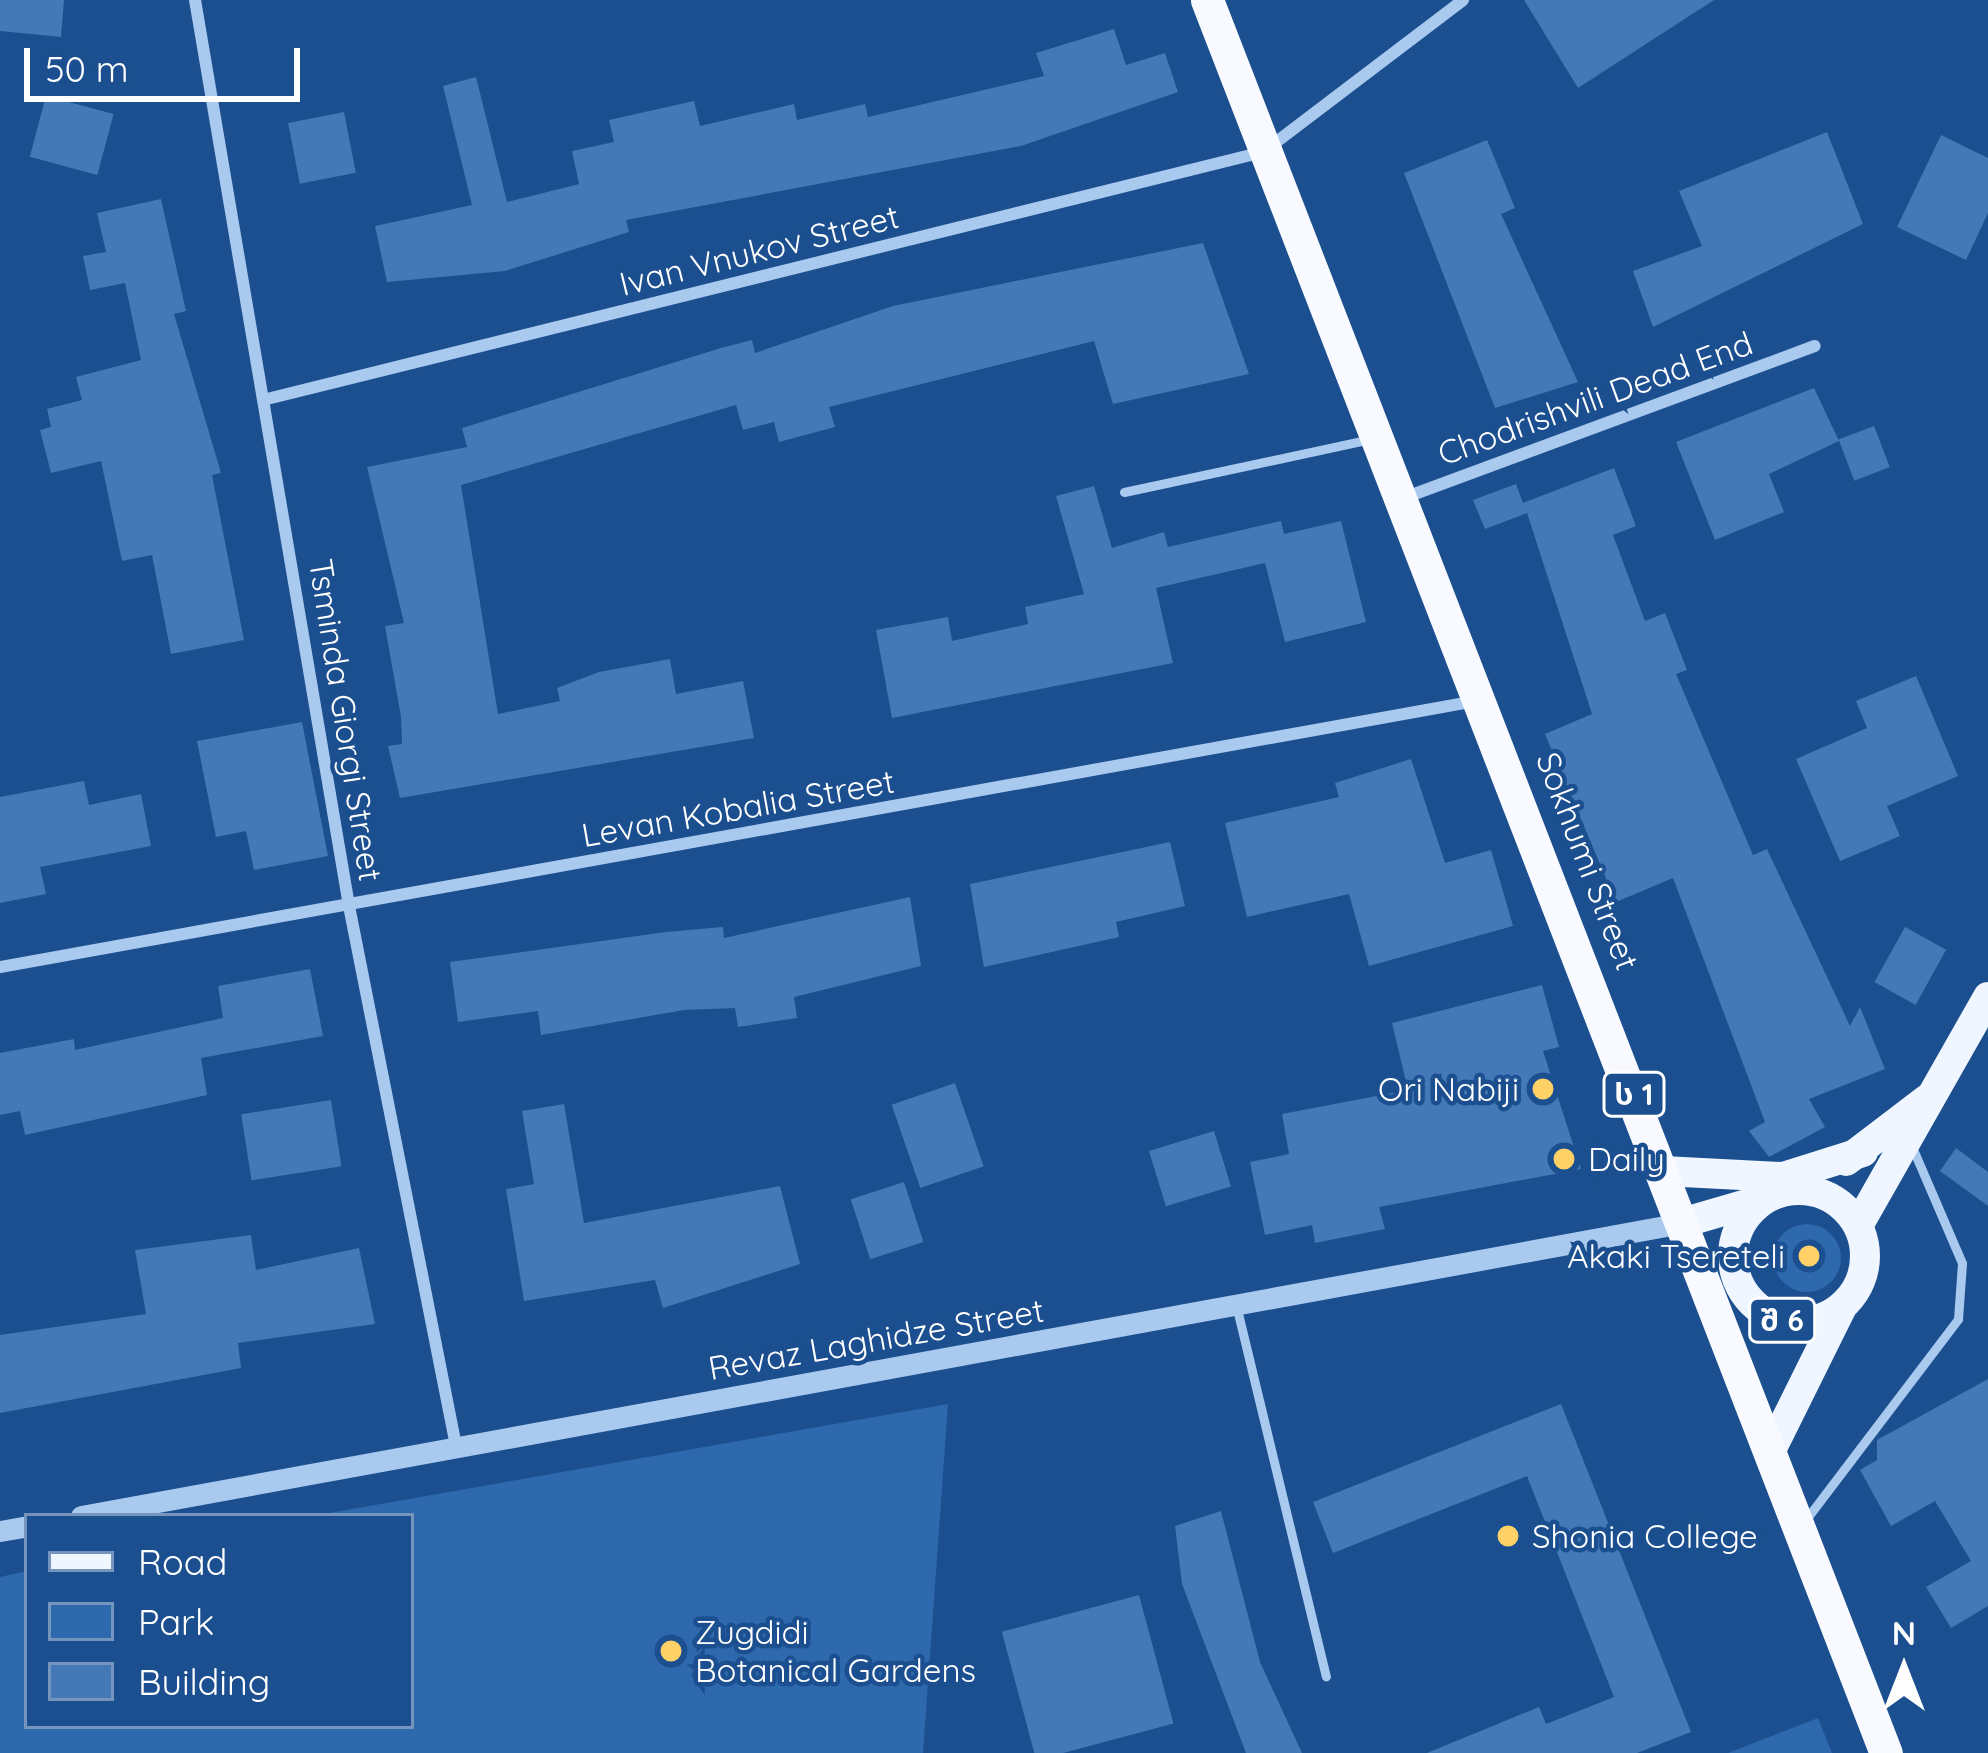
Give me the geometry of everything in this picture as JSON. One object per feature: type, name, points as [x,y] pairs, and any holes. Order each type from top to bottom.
[{"type":"highway","name":"Sokhumi Street","points":[[1207,0],[1394,501],[1485,699],[1709,1300],[1772,1448],[1886,1753]]},
{"type":"main road","points":[[1778,1194],[1841,1204],[1859,1224],[1911,1143],[1988,998]]},
{"type":"main road","points":[[1682,1223],[1778,1194],[1863,1152],[1936,1091]]},
{"type":"main road","points":[[1663,1171],[1783,1178],[1863,1152]]},
{"type":"main road","name":"შ 6","points":[[1764,1314],[1733,1270],[1733,1243],[1778,1194]]},
{"type":"main road","name":"შ 6","points":[[1772,1448],[1841,1309],[1861,1285],[1859,1224]]},
{"type":"main road","name":"შ 6","points":[[1709,1300],[1817,1322],[1841,1309]]},
{"type":"street","name":"Tsminda Giorgi Street","points":[[195,0],[267,399],[349,906],[456,1446]]},
{"type":"street","points":[[1264,152],[1463,0]]},
{"type":"street","name":"Ivan Vnukov Street","points":[[267,399],[1264,152]]},
{"type":"street","name":"Chodrishvili Dead End","points":[[1394,501],[1815,346]]},
{"type":"street","name":"Levan Kobalia Street","points":[[0,967],[1485,699]]},
{"type":"street","name":"Revaz Laghidze Street","points":[[97,1513],[1237,1309],[1682,1223]]},
{"type":"lane","points":[[1124,492],[1371,439]]},
{"type":"lane","points":[[1801,1527],[1958,1319],[1962,1263],[1911,1143]]},
{"type":"lane","points":[[1237,1309],[1326,1676]]},
{"type":"green space","points":[[1807,1224],[1831,1234],[1841,1258],[1831,1282],[1807,1292],[1783,1282],[1773,1258],[1783,1234]]},
{"type":"green space","name":"Zugdidi Botanical Gardens","points":[[948,1404],[923,1753],[0,1753],[0,1577],[24,1572],[24,1729],[414,1729],[414,1513],[329,1513]]},
{"type":"green space","points":[[1818,1718],[1832,1753],[1728,1753]]},
{"type":"building","points":[[0,0],[64,0],[61,37],[0,31]]},
{"type":"building","points":[[1524,0],[1714,0],[1578,88]]},
{"type":"building","points":[[1114,29],[1126,65],[1165,53],[1178,92],[1021,146],[626,220],[629,232],[505,271],[387,282],[375,226],[472,205],[443,86],[476,77],[507,202],[579,184],[572,151],[614,142],[609,120],[694,101],[700,126],[794,104],[797,120],[865,104],[868,117],[1044,76],[1036,53]]},
{"type":"building","points":[[46,96],[114,114],[97,175],[30,157]]},
{"type":"building","points":[[344,112],[356,173],[300,184],[288,123]]},
{"type":"building","points":[[1827,132],[1863,224],[1653,327],[1633,271],[1702,246],[1679,191]]},
{"type":"building","points":[[1941,135],[1988,158],[1988,213],[1966,260],[1897,227]]},
{"type":"building","points":[[1487,140],[1515,208],[1501,214],[1578,382],[1495,408],[1404,173]]},
{"type":"building","points":[[161,199],[186,311],[174,314],[221,473],[212,475],[244,640],[171,654],[152,555],[122,561],[101,461],[51,473],[40,430],[51,427],[47,409],[82,400],[76,377],[141,360],[125,283],[90,290],[83,256],[106,252],[97,213]]},
{"type":"building","points":[[1203,243],[1249,374],[1113,404],[1094,341],[829,407],[835,427],[779,442],[774,422],[743,430],[736,405],[461,485],[498,714],[560,701],[557,688],[599,672],[670,659],[676,694],[743,681],[754,738],[400,798],[388,746],[402,744],[401,717],[385,626],[404,623],[367,467],[467,447],[462,428],[721,348],[752,340],[755,353],[893,306]]},
{"type":"building","points":[[1814,388],[1839,441],[1769,474],[1784,512],[1715,540],[1676,442]]},
{"type":"building","points":[[1874,426],[1890,467],[1854,481],[1839,440]]},
{"type":"building","points":[[1614,468],[1636,526],[1613,535],[1645,621],[1665,613],[1687,670],[1676,674],[1753,855],[1767,849],[1850,1026],[1860,1007],[1885,1069],[1809,1099],[1825,1127],[1769,1157],[1749,1131],[1765,1122],[1673,878],[1616,902],[1545,734],[1592,714],[1527,513],[1485,529],[1473,500],[1516,484],[1523,503]]},
{"type":"building","points":[[1094,486],[1112,548],[1164,532],[1168,547],[1281,521],[1284,534],[1341,521],[1366,622],[1285,642],[1265,563],[1156,588],[1173,663],[892,718],[876,630],[948,617],[952,641],[1028,624],[1025,607],[1084,594],[1056,496]]},
{"type":"building","points":[[1916,676],[1958,776],[1887,806],[1900,836],[1840,861],[1796,759],[1867,728],[1856,701]]},
{"type":"building","points":[[302,722],[328,856],[254,870],[246,831],[216,837],[197,741]]},
{"type":"building","points":[[1411,759],[1445,863],[1491,850],[1513,926],[1369,966],[1349,894],[1247,917],[1225,823],[1339,797],[1335,783]]},
{"type":"building","points":[[84,781],[89,805],[141,794],[151,846],[40,867],[46,894],[0,903],[0,797]]},
{"type":"building","points":[[1170,842],[1185,906],[1116,922],[1119,937],[984,967],[970,884]]},
{"type":"building","points":[[910,897],[921,966],[794,997],[797,1018],[738,1027],[735,1008],[684,1010],[541,1035],[538,1011],[458,1022],[450,962],[723,927],[724,938]]},
{"type":"building","points":[[1905,927],[1946,950],[1916,1005],[1874,982]]},
{"type":"building","points":[[310,969],[323,1036],[201,1058],[207,1095],[25,1135],[20,1111],[0,1115],[0,1053],[74,1039],[75,1050],[223,1018],[218,986]]},
{"type":"building","points":[[1542,985],[1559,1047],[1543,1051],[1581,1169],[1379,1207],[1385,1229],[1315,1243],[1312,1225],[1265,1235],[1250,1162],[1289,1154],[1282,1114],[1408,1090],[1392,1023]]},
{"type":"building","points":[[955,1083],[984,1166],[920,1188],[892,1105]]},
{"type":"building","points":[[331,1100],[341,1166],[252,1180],[241,1114]]},
{"type":"building","points":[[564,1104],[584,1223],[780,1186],[800,1264],[663,1308],[655,1280],[524,1301],[506,1189],[534,1184],[522,1111]]},
{"type":"building","points":[[1214,1131],[1231,1186],[1166,1206],[1149,1151]]},
{"type":"building","points":[[1956,1148],[1988,1172],[1988,1206],[1940,1171]]},
{"type":"building","points":[[904,1182],[923,1242],[870,1259],[851,1199]]},
{"type":"building","points":[[251,1235],[256,1270],[359,1248],[375,1324],[238,1343],[241,1368],[0,1413],[0,1335],[146,1314],[135,1250]]},
{"type":"building","points":[[1988,1379],[1988,1606],[1951,1628],[1926,1587],[1971,1561],[1935,1501],[1891,1526],[1860,1470],[1877,1460],[1877,1440]]},
{"type":"building","points":[[1561,1404],[1691,1732],[1637,1753],[1427,1753],[1539,1707],[1546,1724],[1614,1697],[1527,1476],[1333,1553],[1313,1502]]},
{"type":"building","points":[[1221,1511],[1260,1662],[1302,1753],[1246,1753],[1182,1584],[1175,1526]]},
{"type":"building","points":[[1139,1595],[1173,1723],[1063,1753],[1034,1753],[1002,1632]]},
{"type":"place","name":"Ori Nabiji","points":[[1543,1089]]},
{"type":"place","name":"Daily","points":[[1564,1159]]},
{"type":"place","name":"Akaki Tsereteli","points":[[1809,1256]]},
{"type":"place","name":"Shonia College","points":[[1508,1536]]},
{"type":"place","name":"Zugdidi Botanical Gardens","points":[[671,1651]]}]
